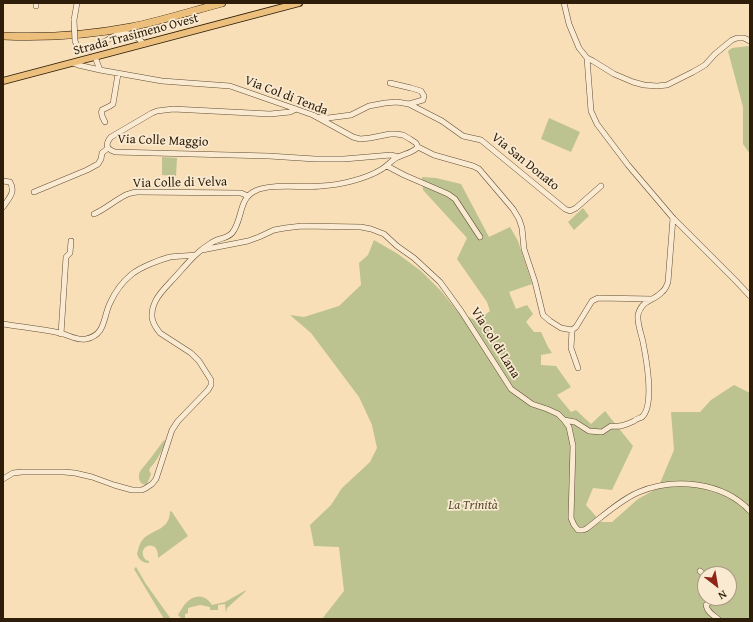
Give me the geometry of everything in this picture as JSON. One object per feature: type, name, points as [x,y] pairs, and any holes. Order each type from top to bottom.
[{"type":"highway","points":[[3,32],[44,32],[92,28],[148,18],[205,3]]},
{"type":"highway","points":[[3,36],[59,36],[93,33],[149,23],[222,3]]},
{"type":"main road","name":"Strada Trasimeno Ovest","points":[[3,81],[298,3]]},
{"type":"street","points":[[77,3],[74,20],[76,41],[77,45],[83,50],[89,50],[120,33],[130,34],[138,38],[144,44]]},
{"type":"street","points":[[564,3],[569,24],[579,48],[587,58],[614,74],[644,85],[667,85],[705,65],[715,54],[732,40],[744,38],[750,41]]},
{"type":"street","points":[[130,34],[135,46]]},
{"type":"street","points":[[93,57],[91,61],[97,70]]},
{"type":"street","points":[[587,58],[591,111],[597,124],[628,165],[672,218],[750,296]]},
{"type":"street","name":"Via Col di Tenda","points":[[73,63],[97,70],[171,82],[230,86],[317,116],[353,137],[360,139],[390,134],[403,135],[416,143],[418,147],[434,155],[473,166],[479,170],[494,187],[519,219],[522,228],[524,250],[535,282],[543,315],[550,322],[561,328],[572,330]]},
{"type":"street","points":[[105,122],[101,111],[113,104],[118,74]]},
{"type":"street","points":[[390,83],[421,91],[424,96],[423,100],[409,104]]},
{"type":"street","name":"Via San Donato","points":[[317,116],[328,118],[351,115],[369,106],[385,103],[397,102],[409,104],[442,122],[463,136],[481,140],[570,211],[576,208],[601,186]]},
{"type":"street","name":"Via Colle Maggio","points":[[296,109],[290,112],[270,114],[173,109],[152,113],[111,136],[107,143],[108,148],[115,152],[269,156],[315,159],[344,159],[391,155],[398,157]]},
{"type":"street","points":[[3,478],[13,473],[22,472],[75,473],[132,490],[142,490],[149,486],[156,479],[172,430],[178,421],[208,390],[211,380],[199,361],[160,333],[157,329],[153,322],[152,315],[155,301],[160,294],[200,250],[212,242],[228,236],[233,232],[243,204],[248,196],[253,192],[260,189],[321,186],[343,183],[376,173],[398,157],[418,147]]},
{"type":"street","points":[[34,192],[98,164],[102,153],[108,148]]},
{"type":"street","points":[[387,166],[448,194],[455,199],[480,237]]},
{"type":"street","points":[[3,181],[10,182],[13,187],[12,193],[3,207]]},
{"type":"street","name":"Via Colle di Velva","points":[[94,214],[102,211],[129,194],[138,192],[241,193],[248,196]]},
{"type":"street","name":"Via Col di Lana","points":[[200,250],[248,241],[274,230],[302,226],[361,227],[384,234],[397,246],[414,258],[440,282],[461,310],[510,389],[532,404],[558,414],[564,420],[575,422],[589,431],[602,432],[611,426],[619,427],[642,417],[647,410],[650,394],[645,352],[638,316],[640,308],[644,303],[662,293],[668,282],[672,218]]},
{"type":"street","points":[[61,334],[66,257],[70,253],[71,242]]},
{"type":"street","points":[[3,324],[61,334],[79,339],[87,339],[94,336],[103,327],[109,304],[118,289],[132,273],[170,257],[195,255]]},
{"type":"street","points":[[578,368],[571,348],[572,330],[576,327],[592,301],[598,298],[652,299]]},
{"type":"street","points":[[564,420],[569,427],[573,446],[571,518],[578,530],[586,529],[627,498],[664,485],[678,484],[710,487],[732,497],[750,511]]},
{"type":"street","points":[[706,606],[709,611],[718,619]]},
{"type":"green space","points":[[749,46],[750,154],[743,144],[743,107],[728,51],[732,48]]},
{"type":"green space","points":[[549,118],[580,132],[571,152],[541,139]]},
{"type":"green space","points":[[162,157],[177,158],[176,176],[162,175]]},
{"type":"green space","name":"La Trinità","points":[[422,177],[436,178],[461,184],[489,237],[510,227],[518,241],[532,284],[509,292],[516,309],[527,305],[533,314],[526,322],[534,332],[541,332],[552,353],[541,355],[541,365],[556,366],[571,387],[557,395],[571,412],[576,410],[591,424],[605,411],[633,446],[612,490],[593,488],[586,505],[601,522],[612,522],[638,499],[658,488],[674,450],[671,412],[700,412],[711,400],[734,385],[750,393],[750,619],[322,619],[344,591],[339,547],[314,546],[310,525],[331,505],[342,488],[370,462],[377,448],[372,425],[359,397],[311,333],[290,315],[304,317],[339,306],[361,285],[359,263],[368,255],[374,240],[398,254],[421,271],[441,291],[458,312],[477,321],[490,311],[487,302],[457,259],[467,238],[423,190]]},
{"type":"green space","points":[[583,208],[589,216],[574,230],[568,222]]},
{"type":"green space","points":[[164,440],[165,441],[161,452],[150,467],[149,470],[151,474],[147,484],[145,485],[141,483],[139,474]]},
{"type":"green space","points":[[170,511],[188,536],[158,558],[155,547],[148,546],[143,551],[143,555],[149,563],[143,562],[137,554],[140,543],[167,523]]},
{"type":"green space","points":[[136,567],[171,619],[164,619],[134,569]]},
{"type":"green space","points":[[246,590],[227,608],[226,613],[225,604],[218,605],[218,610],[210,610],[210,607],[200,605],[188,608],[188,613],[185,614],[185,619],[182,619],[178,615],[185,604],[192,598],[203,597],[212,605],[225,602]]}]
